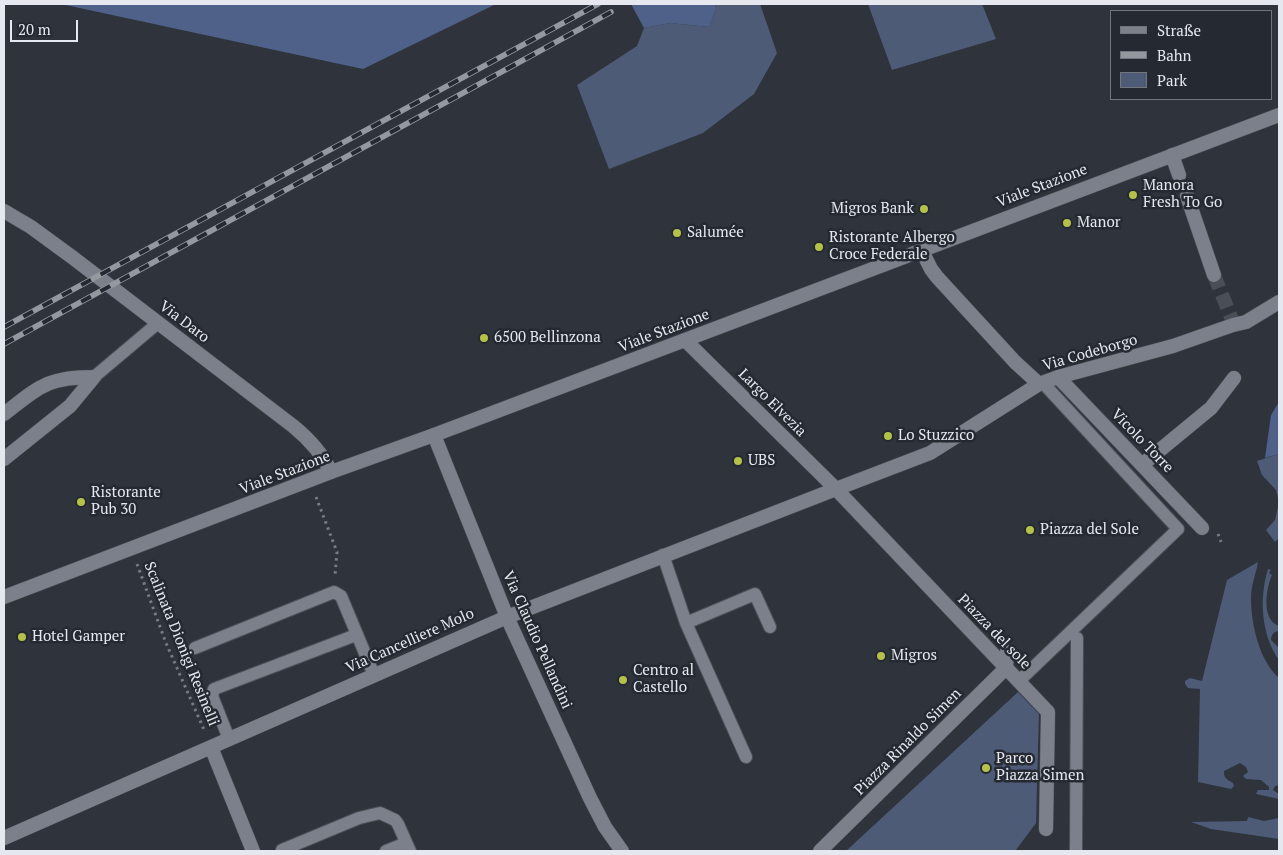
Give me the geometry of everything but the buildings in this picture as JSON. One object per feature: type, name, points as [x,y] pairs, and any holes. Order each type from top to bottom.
[{"type":"street","name":"Viale Stazione","points":[[4,597],[1279,115]]},
{"type":"street","points":[[1172,155],[1179,175]]},
{"type":"street","points":[[1187,196],[1214,275]]},
{"type":"street","name":"Via Daro","points":[[4,211],[31,227],[72,257],[305,436],[326,461],[331,472]]},
{"type":"street","points":[[921,249],[937,277],[1015,362],[1041,383]]},
{"type":"street","name":"Via Codeborgo","points":[[836,489],[930,453],[1041,383],[1173,346],[1233,323],[1246,322],[1279,302]]},
{"type":"street","name":"Largo Elvezia","points":[[685,340],[836,489]]},
{"type":"street","points":[[4,414],[40,387],[50,382],[61,379],[94,377]]},
{"type":"street","points":[[4,459],[70,406],[94,377]]},
{"type":"street","name":"Vicolo Torre","points":[[1058,377],[1202,528]]},
{"type":"street","points":[[1143,464],[1211,408],[1234,378]]},
{"type":"street","name":"Via Claudio Pellandini","points":[[434,435],[507,617],[590,798],[622,851]]},
{"type":"street","name":"Via Cancelliere Molo","points":[[4,838],[507,617],[836,489]]},
{"type":"street","name":"Piazza del sole","points":[[836,489],[1048,712],[1046,829]]},
{"type":"street","points":[[1006,668],[1007,652]]},
{"type":"street","name":"Piazza Rinaldo Simen","points":[[820,851],[1006,668]]},
{"type":"street","points":[[211,746],[253,851]]},
{"type":"lane","points":[[94,377],[158,323]]},
{"type":"lane","points":[[1019,681],[1178,529],[1041,383]]},
{"type":"lane","points":[[663,555],[686,623],[746,757]]},
{"type":"lane","points":[[195,648],[334,592],[341,596],[374,675]]},
{"type":"lane","points":[[686,623],[755,594],[770,627]]},
{"type":"lane","points":[[229,738],[212,696],[214,689],[356,635]]},
{"type":"lane","points":[[1076,851],[1077,638]]},
{"type":"lane","points":[[282,850],[359,818],[380,813],[398,824],[408,847],[386,851]]},
{"type":"path","points":[[309,481],[336,552],[334,592]]},
{"type":"path","name":"Scalinata Dionigi Resinelli","points":[[131,549],[166,643],[211,746]]},
{"type":"green space","points":[[715,4],[760,4],[777,53],[754,94],[703,133],[609,169],[577,85],[637,46],[644,28],[670,23],[709,27],[716,9]]},
{"type":"green space","points":[[868,4],[982,4],[996,39],[892,70]]},
{"type":"green space","points":[[1279,454],[1279,502],[1276,490],[1262,475],[1257,461]]},
{"type":"green space","points":[[1279,502],[1279,538],[1275,542],[1266,530],[1275,520]]},
{"type":"green space","points":[[1258,562],[1251,593],[1251,608],[1261,652],[1266,662],[1279,678],[1279,785],[1275,786],[1273,790],[1279,794],[1279,799],[1256,794],[1258,790],[1269,790],[1269,787],[1261,780],[1246,779],[1243,776],[1248,772],[1246,767],[1240,763],[1224,771],[1225,777],[1233,783],[1234,786],[1231,789],[1198,782],[1200,689],[1188,688],[1185,684],[1185,681],[1190,678],[1202,681],[1227,580]]},
{"type":"green space","points":[[1268,569],[1271,570],[1269,573],[1272,575],[1266,604],[1270,618],[1279,626],[1279,631],[1273,634],[1271,640],[1279,648],[1279,660],[1268,639],[1263,616],[1263,592]]},
{"type":"green space","name":"Parco Piazza Simen","points":[[1018,692],[1039,714],[1036,823],[1016,850],[846,851]]},
{"type":"green space","points":[[1248,817],[1264,821],[1279,818],[1279,839],[1211,829],[1191,822],[1247,821]]},
{"type":"shaded area","points":[[61,4],[496,4],[363,69]]},
{"type":"shaded area","points":[[631,4],[715,4],[716,9],[709,27],[670,23],[644,28]]},
{"type":"shaded area","points":[[1279,402],[1279,454],[1265,458],[1271,415]]},
{"type":"tunnel","points":[[1214,275],[1233,322]]},
{"type":"railway","points":[[4,327],[598,4]]},
{"type":"railway","points":[[4,344],[611,12]]},
{"type":"place","name":"Manora Fresh To Go","points":[[1133,195]]},
{"type":"place","name":"Migros Bank","points":[[924,209]]},
{"type":"place","name":"Manor","points":[[1067,223]]},
{"type":"place","name":"Salumée","points":[[677,233]]},
{"type":"place","name":"Ristorante Albergo Croce Federale","points":[[819,247]]},
{"type":"place","name":"6500 Bellinzona","points":[[484,338]]},
{"type":"place","name":"Lo Stuzzico","points":[[888,436]]},
{"type":"place","name":"UBS","points":[[738,461]]},
{"type":"place","name":"Ristorante Pub 30","points":[[81,502]]},
{"type":"place","name":"Piazza del Sole","points":[[1030,530]]},
{"type":"place","name":"Hotel Gamper","points":[[22,637]]},
{"type":"place","name":"Migros","points":[[881,656]]},
{"type":"place","name":"Centro al Castello","points":[[623,680]]},
{"type":"place","name":"Parco Piazza Simen","points":[[986,768]]}]
